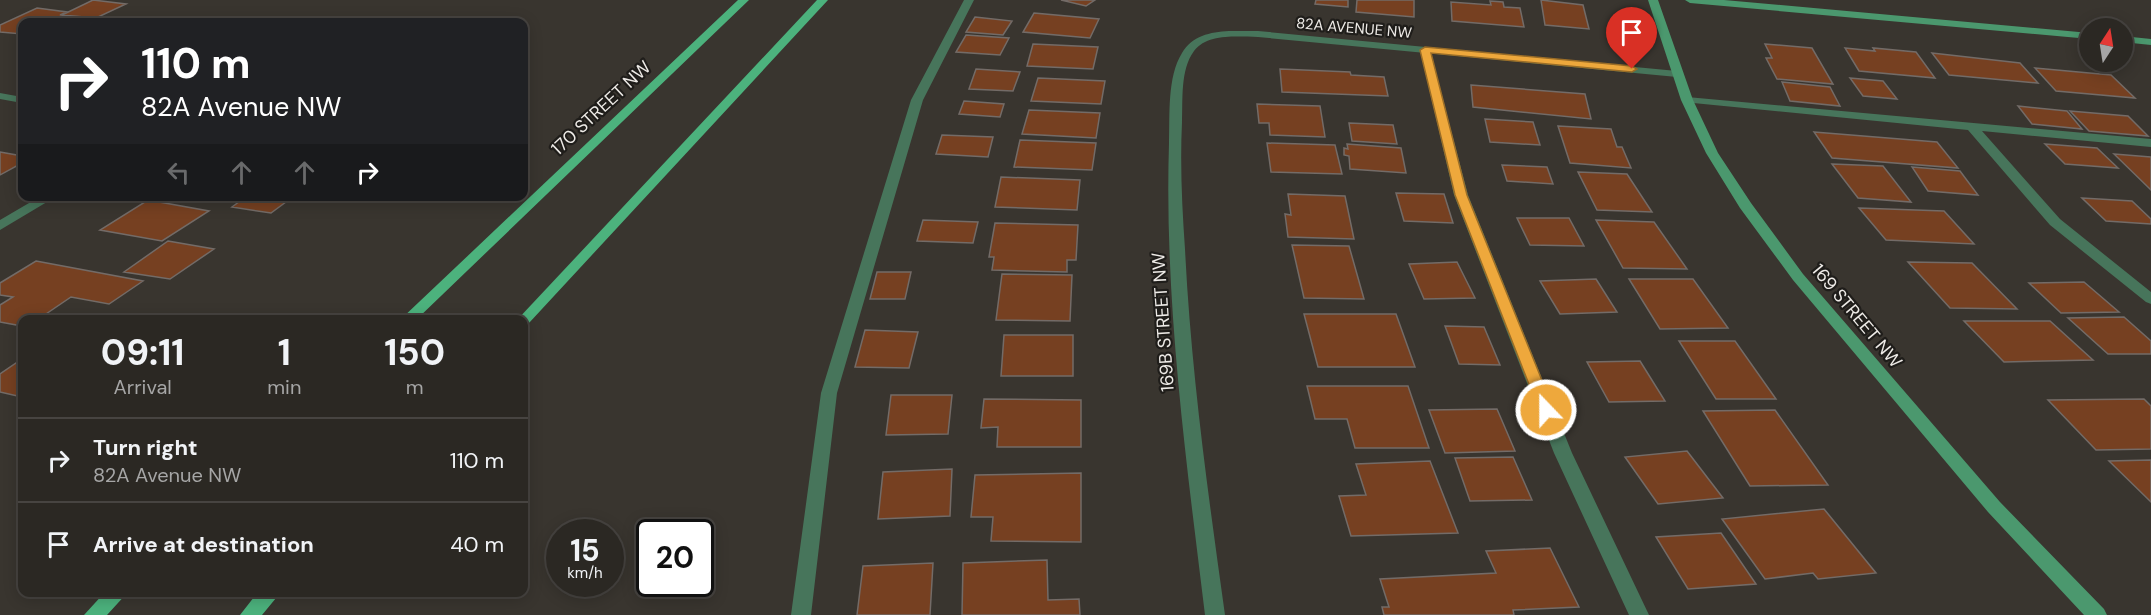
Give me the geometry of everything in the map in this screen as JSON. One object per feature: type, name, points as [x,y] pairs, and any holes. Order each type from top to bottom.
[{"type":"main road","name":"170 STREET NW","points":[[412,315],[744,0]]},
{"type":"main road","points":[[528,316],[823,0]]},
{"type":"main road","points":[[94,615],[113,597]]},
{"type":"main road","points":[[250,615],[266,597]]},
{"type":"street","points":[[801,615],[829,393],[917,100],[969,0]]},
{"type":"street","name":"169 STREET NW","points":[[1653,0],[1687,100],[1712,153],[1745,205],[1798,277],[1994,507],[2097,615]]},
{"type":"street","points":[[1690,0],[2079,35]]},
{"type":"street","name":"82A AVENUE NW","points":[[1208,37],[1258,34],[1677,74]]},
{"type":"street","name":"169B STREET NW","points":[[1208,37],[1187,51],[1182,63],[1175,141],[1181,312],[1190,410],[1215,615]]},
{"type":"street","points":[[2133,40],[2151,42]]},
{"type":"street","points":[[1425,50],[1461,195],[1563,453],[1639,615]]},
{"type":"street","points":[[0,96],[18,99]]},
{"type":"street","points":[[1687,100],[2151,143]]},
{"type":"street","points":[[1971,126],[2055,222],[2151,299]]},
{"type":"street","points":[[0,226],[42,201]]},
{"type":"building","points":[[93,0],[126,4],[96,18],[62,15]]},
{"type":"building","points":[[1061,0],[1095,0],[1086,6]]},
{"type":"building","points":[[1316,0],[1348,0],[1348,7],[1315,4]]},
{"type":"building","points":[[1357,0],[1414,0],[1414,17],[1356,12]]},
{"type":"building","points":[[1541,0],[1583,5],[1589,29],[1545,25]]},
{"type":"building","points":[[1490,1],[1503,2],[1504,7],[1520,8],[1524,27],[1452,21],[1451,2],[1491,5]]},
{"type":"building","points":[[37,8],[67,12],[60,15],[83,17],[18,18],[18,34],[0,32],[0,25]]},
{"type":"building","points":[[1034,13],[1099,19],[1090,38],[1023,32]]},
{"type":"building","points":[[975,17],[1012,21],[1003,35],[966,32]]},
{"type":"building","points":[[966,35],[1009,38],[1000,55],[956,52]]},
{"type":"building","points":[[1033,44],[1098,47],[1093,69],[1027,66]]},
{"type":"building","points":[[1765,44],[1812,48],[1833,84],[1777,79],[1766,58],[1772,58]]},
{"type":"building","points":[[1845,48],[1916,52],[1935,78],[1859,71]]},
{"type":"building","points":[[1932,53],[2020,63],[2038,83],[1949,75]]},
{"type":"building","points":[[2035,68],[2111,75],[2135,98],[2056,91]]},
{"type":"building","points":[[976,69],[1020,72],[1013,91],[969,89]]},
{"type":"building","points":[[1280,69],[1350,72],[1351,75],[1384,77],[1388,96],[1282,92]]},
{"type":"building","points":[[1038,78],[1105,81],[1101,104],[1031,101]]},
{"type":"building","points":[[1850,78],[1883,81],[1897,99],[1863,96]]},
{"type":"building","points":[[1782,82],[1830,87],[1840,106],[1790,101]]},
{"type":"building","points":[[1471,85],[1585,94],[1591,119],[1473,107]]},
{"type":"building","points":[[964,101],[1004,104],[1000,117],[959,114]]},
{"type":"building","points":[[1257,104],[1320,106],[1325,137],[1270,135],[1269,123],[1259,123]]},
{"type":"building","points":[[2018,106],[2067,111],[2082,129],[2032,124]]},
{"type":"building","points":[[1029,110],[1100,113],[1096,138],[1022,134]]},
{"type":"building","points":[[2070,111],[2128,116],[2148,136],[2089,131]]},
{"type":"building","points":[[1485,119],[1533,122],[1540,145],[1490,142]]},
{"type":"building","points":[[1349,123],[1393,125],[1397,144],[1352,141]]},
{"type":"building","points":[[1558,126],[1611,129],[1617,147],[1622,147],[1631,168],[1570,163]]},
{"type":"building","points":[[1814,132],[1937,142],[1958,168],[1832,158]]},
{"type":"building","points":[[942,135],[993,137],[988,157],[936,154]]},
{"type":"building","points":[[1020,140],[1096,143],[1092,170],[1014,167]]},
{"type":"building","points":[[1267,143],[1335,145],[1342,174],[1271,172]]},
{"type":"building","points":[[1347,144],[1401,148],[1406,173],[1350,169],[1349,156],[1344,155],[1344,148],[1348,149]]},
{"type":"building","points":[[2045,144],[2097,148],[2118,168],[2065,164]]},
{"type":"building","points":[[0,152],[18,155],[18,165],[0,175]]},
{"type":"building","points":[[2114,154],[2151,157],[2151,190]]},
{"type":"building","points":[[1832,164],[1883,166],[1911,202],[1858,198]]},
{"type":"building","points":[[1502,165],[1547,167],[1553,184],[1507,181]]},
{"type":"building","points":[[1912,167],[1960,171],[1978,195],[1928,191]]},
{"type":"building","points":[[1578,172],[1627,174],[1652,212],[1597,210]]},
{"type":"building","points":[[1001,177],[1080,180],[1077,210],[995,207]]},
{"type":"building","points":[[1396,193],[1444,194],[1453,223],[1404,221]]},
{"type":"building","points":[[1288,194],[1345,196],[1354,239],[1288,237],[1285,214],[1291,215]]},
{"type":"building","points":[[2082,198],[2132,201],[2151,219],[2151,224],[2106,221]]},
{"type":"building","points":[[146,201],[209,211],[162,241],[100,230]]},
{"type":"building","points":[[240,201],[287,201],[271,213],[232,207]]},
{"type":"building","points":[[1859,208],[1944,211],[1974,244],[1886,240]]},
{"type":"building","points":[[1517,218],[1569,218],[1584,246],[1530,245]]},
{"type":"building","points":[[923,220],[978,222],[973,243],[917,241]]},
{"type":"building","points":[[1596,220],[1654,222],[1687,269],[1623,268]]},
{"type":"building","points":[[995,223],[1078,225],[1076,260],[1067,260],[1067,272],[992,270],[994,257],[989,257]]},
{"type":"building","points":[[168,241],[214,249],[170,279],[124,272]]},
{"type":"building","points":[[1292,245],[1349,246],[1364,299],[1304,298]]},
{"type":"building","points":[[36,261],[143,281],[109,304],[71,297],[44,315],[18,315],[18,325],[0,322],[0,305],[13,297],[0,295],[0,283]]},
{"type":"building","points":[[1457,262],[1475,298],[1424,299],[1409,264]]},
{"type":"building","points":[[1908,262],[1972,263],[2017,309],[1950,308]]},
{"type":"building","points":[[877,272],[911,272],[905,299],[870,299]]},
{"type":"building","points":[[1002,274],[1072,275],[1070,321],[996,320]]},
{"type":"building","points":[[1596,279],[1617,312],[1560,314],[1540,281]]},
{"type":"building","points":[[1629,279],[1693,279],[1728,328],[1660,329]]},
{"type":"building","points":[[2084,282],[2119,312],[2061,313],[2029,283]]},
{"type":"building","points":[[1304,314],[1396,314],[1415,367],[1318,367]]},
{"type":"building","points":[[2124,317],[2151,341],[2151,354],[2108,354],[2068,318]]},
{"type":"building","points":[[1964,321],[2050,321],[2093,360],[2004,362]]},
{"type":"building","points":[[1445,326],[1484,327],[1500,365],[1459,364]]},
{"type":"building","points":[[865,330],[918,332],[909,368],[855,367]]},
{"type":"building","points":[[1004,335],[1073,335],[1073,376],[1001,376]]},
{"type":"building","points":[[1679,341],[1735,341],[1776,399],[1716,399]]},
{"type":"building","points":[[1640,361],[1665,401],[1609,402],[1587,362]]},
{"type":"building","points":[[18,362],[18,396],[0,392],[0,374]]},
{"type":"building","points":[[1307,386],[1408,386],[1429,448],[1355,448],[1347,419],[1315,419]]},
{"type":"building","points":[[891,395],[952,395],[948,434],[886,435]]},
{"type":"building","points":[[984,399],[1081,400],[1081,447],[997,447],[998,427],[981,428]]},
{"type":"building","points":[[2144,399],[2151,406],[2151,449],[2096,450],[2048,400]]},
{"type":"building","points":[[1497,409],[1515,451],[1445,453],[1429,410]]},
{"type":"building","points":[[1775,410],[1828,485],[1750,486],[1703,411]]},
{"type":"building","points":[[1687,451],[1723,498],[1658,504],[1625,457]]},
{"type":"building","points":[[1513,457],[1532,500],[1470,501],[1455,458]]},
{"type":"building","points":[[2151,460],[2151,502],[2109,461]]},
{"type":"building","points":[[1430,461],[1458,533],[1351,536],[1339,496],[1366,495],[1356,464]]},
{"type":"building","points":[[952,469],[950,516],[878,519],[883,472]]},
{"type":"building","points":[[1081,473],[1081,542],[991,541],[993,517],[971,517],[975,475]]},
{"type":"building","points":[[1824,509],[1876,573],[1818,579],[1813,573],[1765,579],[1722,519]]},
{"type":"building","points":[[1721,533],[1756,584],[1688,589],[1656,537]]},
{"type":"building","points":[[1550,548],[1579,607],[1513,610],[1514,615],[1384,615],[1382,607],[1389,607],[1380,579],[1496,573],[1486,551]]},
{"type":"building","points":[[1047,560],[1048,600],[1079,599],[1080,615],[962,615],[963,563]]},
{"type":"building","points":[[933,563],[930,615],[857,615],[863,566]]},
{"type":"route","points":[[1546,410],[1461,195],[1425,50],[1632,69]]}]
